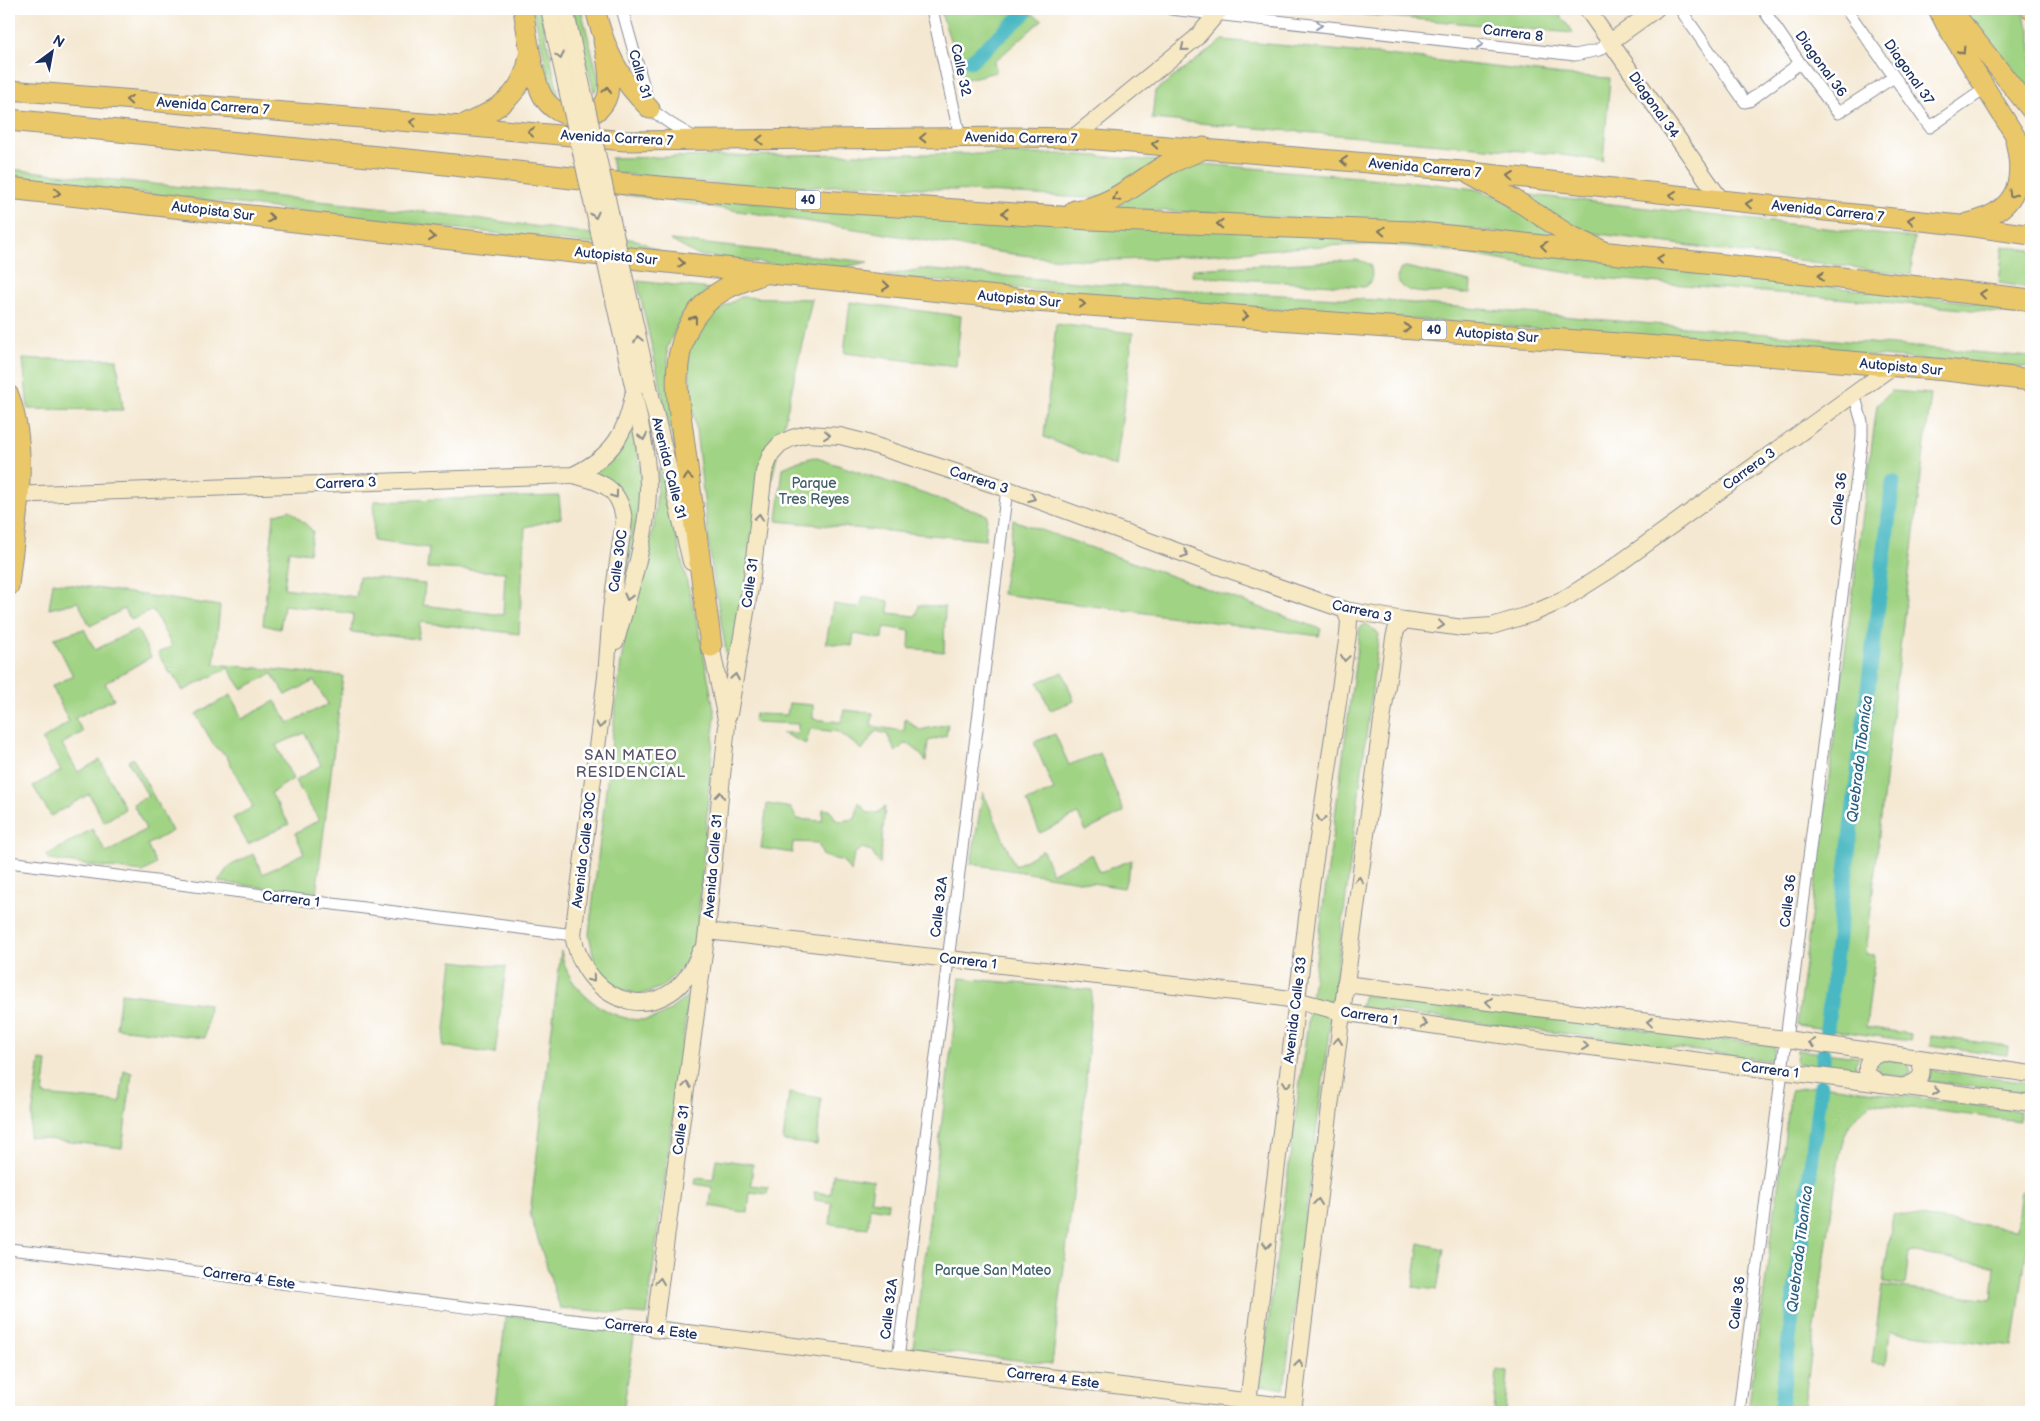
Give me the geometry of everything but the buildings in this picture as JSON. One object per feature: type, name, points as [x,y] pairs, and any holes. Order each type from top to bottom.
[{"type":"highway","name":"40","points":[[9,120],[626,184],[806,200],[1146,222],[1411,232],[2031,300]]},
{"type":"highway","points":[[1039,215],[1101,206],[1169,164],[1204,148]]},
{"type":"highway","name":"Autopista Sur","points":[[9,188],[1035,301],[1893,366],[2031,380]]},
{"type":"highway","points":[[711,646],[678,399],[676,375],[678,354],[689,326],[704,306],[728,288],[766,272]]},
{"type":"main road","points":[[523,9],[539,89],[555,112],[578,117],[595,112],[607,96],[608,76],[603,41],[595,9]]},
{"type":"main road","points":[[1938,9],[2031,161]]},
{"type":"main road","points":[[1951,9],[2027,105]]},
{"type":"main road","points":[[603,41],[628,87],[650,108]]},
{"type":"main road","points":[[462,126],[499,107],[517,90],[525,74],[530,50]]},
{"type":"main road","name":"Avenida Carrera 7","points":[[9,90],[462,126],[625,142],[960,137],[1073,138],[1462,171],[1960,225],[2031,235]]},
{"type":"main road","points":[[1960,225],[1990,217],[2012,197],[2020,172],[2012,130]]},
{"type":"main road","points":[[1462,171],[1520,203],[1568,234],[1609,254]]},
{"type":"main road","points":[[9,395],[19,443],[9,586]]},
{"type":"street","name":"Avenida Calle 31","points":[[549,9],[641,388],[711,646],[727,725],[707,931]]},
{"type":"street","name":"Avenida Calle 31","points":[[565,9],[641,388],[648,488],[647,509],[638,558],[606,677]]},
{"type":"street","name":"Calle 31","points":[[622,9],[650,108],[671,124],[701,141]]},
{"type":"street","name":"Calle 32","points":[[932,9],[960,137]]},
{"type":"street","name":"Carrera 8","points":[[1171,9],[1220,11],[1575,55],[1599,50],[1610,42]]},
{"type":"street","name":"Diagonal 34","points":[[1587,9],[1721,200]]},
{"type":"street","points":[[1610,42],[1656,9]]},
{"type":"street","points":[[1680,9],[1745,102],[1800,63]]},
{"type":"street","name":"Diagonal 36","points":[[1763,9],[1800,63],[1838,113],[1894,77]]},
{"type":"street","name":"Diagonal 37","points":[[1846,9],[1930,127],[1986,88]]},
{"type":"street","points":[[1073,138],[1196,38],[1220,11]]},
{"type":"street","name":"Carrera 3","points":[[780,444],[807,434],[840,436],[864,442],[1007,489],[1345,610],[1463,628],[1492,626],[1531,614],[1561,601],[1610,570],[1893,366]]},
{"type":"street","name":"Carrera 3","points":[[14,495],[573,475],[602,458],[613,448],[621,435],[641,388]]},
{"type":"street","name":"Calle 36","points":[[1739,1412],[1862,437],[1862,422],[1854,394]]},
{"type":"street","name":"Calle 31","points":[[727,725],[752,576],[764,472],[771,454],[780,444]]},
{"type":"street","name":"Calle 30C","points":[[573,475],[598,481],[609,488],[617,496],[622,507],[624,520],[623,534],[611,610],[606,677]]},
{"type":"street","name":"Calle 32A","points":[[898,1358],[1007,489]]},
{"type":"street","name":"Avenida Calle 33","points":[[1248,1407],[1296,1000],[1348,634],[1349,622],[1345,610]]},
{"type":"street","points":[[1294,1410],[1341,1012],[1394,638],[1396,630],[1404,620]]},
{"type":"street","name":"Avenida Calle 30C","points":[[573,935],[606,677]]},
{"type":"street","name":"Carrera 1","points":[[9,862],[573,935]]},
{"type":"street","name":"Calle 31","points":[[654,1329],[707,931]]},
{"type":"street","points":[[573,935],[576,952],[585,969],[598,986],[615,997],[638,1004],[655,1000],[674,989],[685,979],[699,955],[707,931]]},
{"type":"street","name":"Carrera 1","points":[[707,931],[1296,1000],[1341,1012],[1782,1072],[2031,1103]]},
{"type":"street","name":"Carrera 1","points":[[1345,984],[1786,1039],[2031,1074]]},
{"type":"street","points":[[1881,1084],[1868,1075],[1867,1065],[1868,1059],[1872,1056],[1883,1053]]},
{"type":"street","points":[[1902,1087],[1914,1083],[1920,1078],[1922,1069],[1918,1058]]},
{"type":"street","name":"Carrera 4 Este","points":[[9,1249],[189,1270],[436,1304],[898,1358],[1248,1407],[1294,1410]]},
{"type":"green space","points":[[533,9],[540,9],[559,97],[553,95]]},
{"type":"green space","points":[[573,9],[581,9],[600,84],[594,92]]},
{"type":"green space","points":[[940,9],[1024,9],[1042,20],[994,62],[996,72],[963,80]]},
{"type":"green space","points":[[1300,9],[1556,9],[1573,33]]},
{"type":"green space","points":[[1964,9],[2020,9],[2031,31],[2031,98]]},
{"type":"green space","points":[[1223,40],[1388,55],[1563,75],[1610,78],[1603,161],[1556,154],[1152,119],[1155,91]]},
{"type":"green space","points":[[851,154],[1069,154],[1161,161],[1110,195],[1085,198],[854,184],[795,187],[734,185],[614,173],[611,158]]},
{"type":"green space","points":[[1204,164],[1427,183],[1475,189],[1498,197],[1560,238],[1438,226],[1115,208],[1179,166]]},
{"type":"green space","points":[[9,169],[444,214],[637,240],[661,252],[9,178]]},
{"type":"green space","points":[[1513,193],[1914,238],[1911,275],[1592,233],[1570,227]]},
{"type":"green space","points":[[620,194],[1370,238],[1476,247],[2031,309],[2031,316],[1602,278],[1464,254],[1380,245],[1307,247],[1124,260],[1061,259],[983,250]]},
{"type":"green space","points":[[670,240],[868,262],[827,271],[697,255]]},
{"type":"green space","points":[[2003,246],[2031,250],[2031,288],[1999,283]]},
{"type":"green space","points":[[1356,260],[1370,265],[1372,277],[1364,287],[1192,276],[1192,269]]},
{"type":"green space","points":[[1406,267],[1471,282],[1470,294],[1453,292],[1428,293],[1406,289],[1397,278],[1401,268]]},
{"type":"green space","points":[[921,269],[1148,288],[1377,300],[2031,357],[2031,368],[1384,317],[1141,300],[885,276]]},
{"type":"green space","points":[[637,281],[711,289],[694,301],[680,319],[667,348],[677,460]]},
{"type":"green space","points":[[741,297],[812,299],[729,670],[711,562],[687,351],[711,314]]},
{"type":"green space","points":[[850,302],[961,316],[956,366],[844,353]]},
{"type":"green space","points":[[1056,324],[1133,333],[1116,467],[1044,437]]},
{"type":"green space","points":[[23,359],[117,359],[123,410],[28,409]]},
{"type":"green space","points":[[1891,391],[1931,394],[1895,689],[1866,954],[1875,955],[1866,1027],[1911,1034],[1910,1041],[1797,1025],[1877,405]]},
{"type":"green space","points":[[631,426],[641,468],[642,497],[638,524],[622,592],[630,538],[629,510],[626,498],[619,489],[593,472],[621,447],[629,434]]},
{"type":"green space","name":"Parque Tres Reyes","points":[[814,457],[987,515],[985,540],[777,521],[783,468]]},
{"type":"green space","points":[[659,467],[700,635],[715,715],[697,936],[684,965],[662,987],[640,995],[615,988],[596,969],[589,934],[621,662],[630,607],[654,525]]},
{"type":"green space","points":[[559,496],[561,518],[525,527],[519,634],[420,622],[418,639],[351,632],[353,614],[284,605],[280,629],[263,625],[274,515],[290,510],[313,531],[309,553],[289,550],[284,588],[356,597],[359,577],[425,584],[423,605],[503,615],[505,572],[427,568],[429,548],[373,541],[374,501]]},
{"type":"green space","points":[[1013,520],[1321,629],[1319,636],[1002,594]]},
{"type":"green space","points":[[53,582],[220,606],[214,664],[343,676],[316,894],[218,882],[228,867],[253,854],[263,874],[304,853],[295,833],[319,820],[295,781],[321,765],[305,733],[276,745],[293,779],[271,793],[289,824],[248,844],[233,818],[253,807],[226,755],[215,747],[196,714],[231,695],[242,719],[275,701],[289,723],[328,704],[314,681],[286,695],[272,674],[242,689],[228,668],[183,691],[173,674],[169,673],[158,653],[172,646],[153,610],[131,620],[124,609],[90,626],[78,602],[49,609]]},
{"type":"green space","points":[[863,597],[889,601],[889,613],[916,616],[919,605],[945,607],[944,652],[909,648],[910,631],[885,627],[882,639],[854,634],[852,646],[826,643],[833,604],[860,608]]},
{"type":"green space","points":[[1367,624],[1379,634],[1284,1389],[1260,1385],[1360,627]]},
{"type":"green space","points":[[84,629],[95,650],[137,629],[151,657],[105,683],[114,699],[75,718],[83,732],[62,744],[78,772],[100,760],[125,809],[104,822],[89,794],[51,816],[33,786],[61,771],[42,740],[69,722],[52,686],[73,676],[54,638]]},
{"type":"green space","points":[[1063,672],[1074,701],[1050,710],[1038,682]]},
{"type":"green space","points":[[789,703],[813,705],[813,719],[841,722],[844,710],[873,713],[871,726],[904,731],[905,719],[920,730],[948,724],[946,736],[928,741],[926,761],[912,745],[904,744],[896,752],[887,734],[876,731],[862,750],[839,732],[810,729],[806,744],[782,733],[798,733],[798,724],[754,722],[755,714],[787,715]]},
{"type":"green space","points":[[1055,734],[1069,765],[1100,753],[1124,812],[1086,831],[1078,814],[1040,833],[1027,801],[1054,790],[1034,742]]},
{"type":"green space","points":[[133,758],[172,831],[147,845],[156,864],[143,872],[49,860],[46,856],[92,829],[107,853],[146,829],[133,804],[148,796],[128,761]]},
{"type":"green space","points":[[983,792],[1015,866],[1043,850],[1052,873],[1092,854],[1100,872],[1132,860],[1124,888],[971,864]]},
{"type":"green space","points":[[859,802],[868,813],[877,813],[885,807],[880,865],[871,851],[862,848],[854,854],[851,872],[843,861],[823,856],[818,843],[793,842],[792,853],[761,848],[767,804],[791,808],[797,819],[822,821],[823,809],[830,810],[837,821],[855,819]]},
{"type":"green space","points":[[561,951],[568,973],[583,994],[594,1003],[619,1016],[645,1020],[658,1017],[670,1010],[689,994],[647,1315],[560,1308],[530,1214]]},
{"type":"green space","points":[[453,961],[506,967],[495,1054],[443,1046]]},
{"type":"green space","name":"Parque San Mateo","points":[[960,978],[1092,990],[1085,1097],[1052,1364],[913,1348]]},
{"type":"green space","points":[[121,993],[209,1004],[205,1038],[116,1028]]},
{"type":"green space","points":[[1364,995],[1775,1046],[1773,1061],[1360,1007]]},
{"type":"green space","points":[[1931,1036],[2008,1046],[2007,1055],[1930,1045]]},
{"type":"green space","points":[[1797,1050],[1859,1057],[1855,1064],[1858,1072],[1796,1063]]},
{"type":"green space","points":[[1883,1059],[1908,1063],[1911,1072],[1904,1077],[1880,1073],[1877,1066],[1878,1062]]},
{"type":"green space","points":[[40,1060],[47,1061],[43,1095],[120,1102],[124,1070],[132,1073],[122,1148],[29,1137]]},
{"type":"green space","points":[[1929,1070],[2031,1083],[2031,1094],[1927,1081]]},
{"type":"green space","points":[[1821,1085],[2019,1111],[2019,1121],[1871,1103],[1857,1115],[1843,1140],[1839,1158],[1803,1412],[1748,1412],[1791,1090]]},
{"type":"green space","points":[[789,1093],[821,1098],[817,1145],[783,1141]]},
{"type":"green space","points":[[716,1159],[753,1164],[751,1185],[768,1187],[767,1194],[750,1192],[748,1213],[710,1206],[712,1187],[695,1184],[696,1178],[713,1180]]},
{"type":"green space","points":[[833,1174],[873,1180],[871,1200],[888,1202],[887,1210],[870,1207],[868,1228],[830,1224],[832,1203],[815,1200],[814,1192],[831,1194]]},
{"type":"green space","points":[[2021,1191],[2031,1192],[2031,1217],[2013,1347],[1890,1331],[1886,1365],[1872,1363],[1882,1286],[1992,1299],[1995,1266],[1909,1252],[1905,1286],[1883,1283],[1893,1214],[2016,1229]]},
{"type":"green space","points":[[1419,1243],[1444,1249],[1437,1290],[1413,1287]]},
{"type":"green space","points":[[506,1315],[635,1330],[623,1412],[494,1412]]},
{"type":"green space","points":[[1497,1370],[1508,1372],[1505,1412],[1494,1412]]},
{"type":"waterway","name":"Quebrada Tibaníca","points":[[971,61],[1025,13]]},
{"type":"waterway","name":"Quebrada Tibaníca","points":[[1826,1036],[1893,482]]},
{"type":"waterway","name":"Quebrada Tibaníca","points":[[1822,1068],[1824,1053]]},
{"type":"waterway","name":"Quebrada Tibaníca","points":[[1780,1412],[1821,1085]]},
{"type":"district","name":"SAN MATEO RESIDENCIAL","points":[[631,764]]}]
